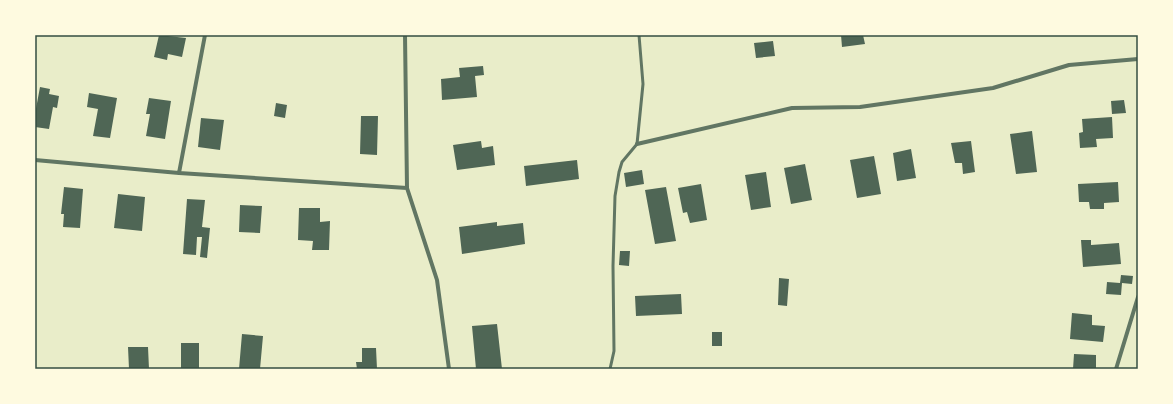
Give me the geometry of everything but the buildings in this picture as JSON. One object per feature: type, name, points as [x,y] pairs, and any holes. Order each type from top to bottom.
[{"type":"street","points":[[179,173],[205,35]]},
{"type":"street","points":[[405,35],[407,188],[437,280],[449,369]]},
{"type":"street","points":[[637,144],[792,108],[860,108],[993,88],[1068,65],[1138,59]]},
{"type":"street","points":[[35,160],[179,173],[407,188]]},
{"type":"street","points":[[1116,369],[1138,297]]},
{"type":"lane","points":[[610,369],[614,352],[613,259],[615,196],[622,162],[637,144],[643,84],[639,35]]}]
